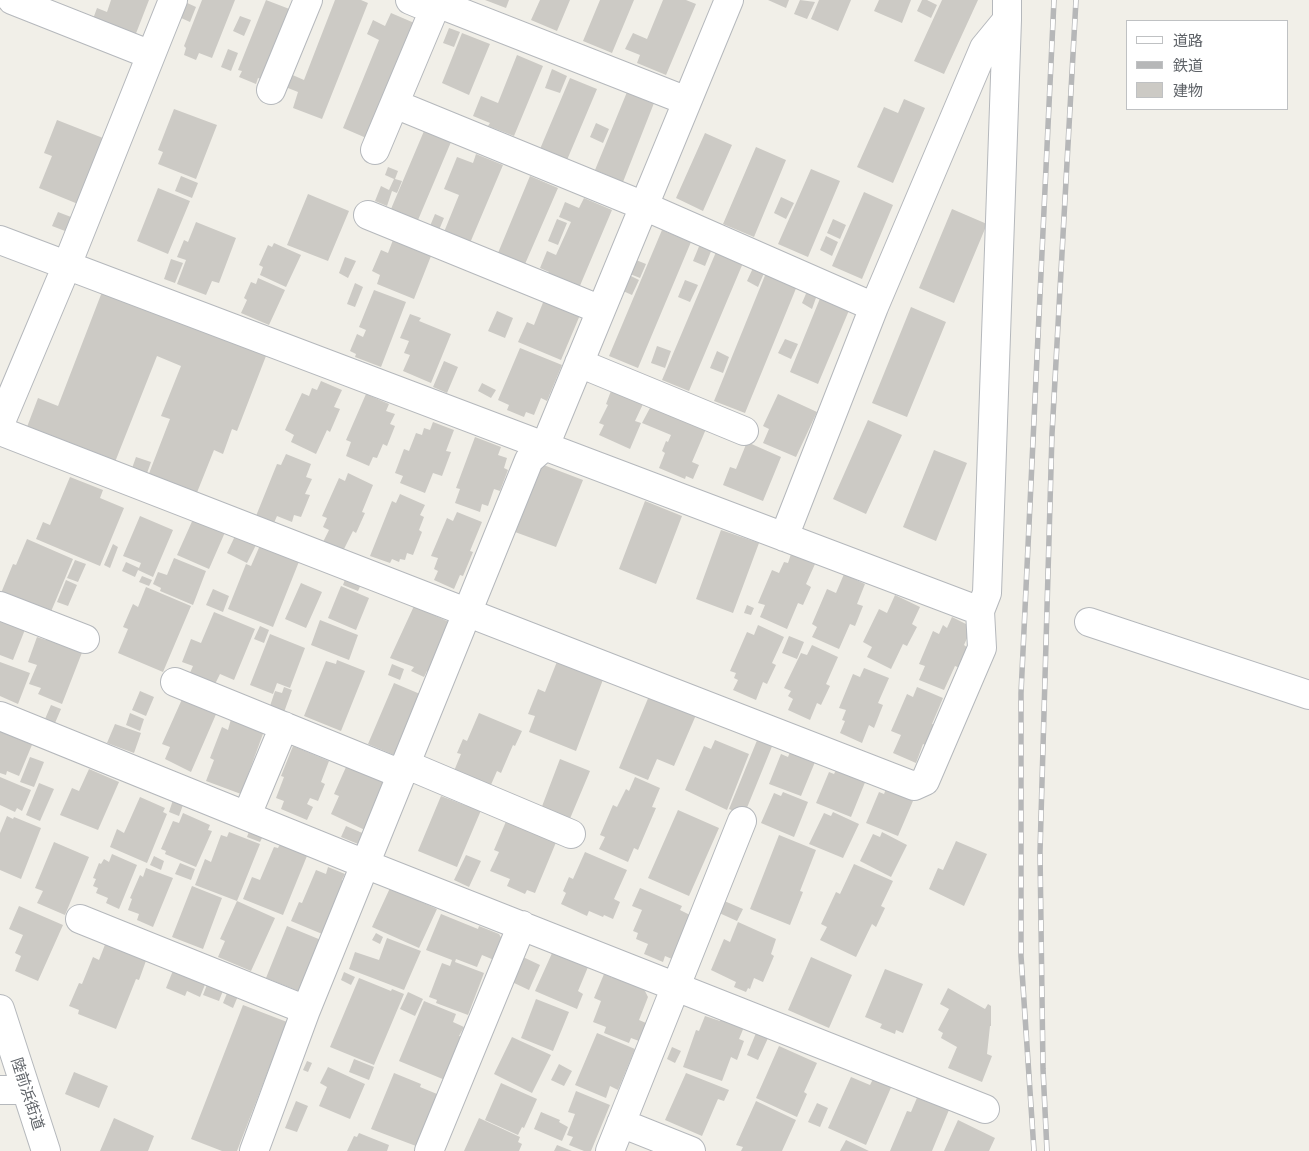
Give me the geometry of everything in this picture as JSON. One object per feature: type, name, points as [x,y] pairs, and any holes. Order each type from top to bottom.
[{"type":"street","points":[[12,0],[151,55]]},
{"type":"street","points":[[0,424],[67,265],[173,0]]},
{"type":"street","points":[[271,90],[308,0]]},
{"type":"street","points":[[254,1151],[306,1010],[529,460],[545,446],[728,0]]},
{"type":"street","points":[[375,150],[394,104],[430,3],[687,101]]},
{"type":"street","points":[[784,537],[874,307],[984,48],[1007,10]]},
{"type":"street","points":[[0,432],[914,786],[925,781],[982,648],[980,611],[987,593],[1007,10]]},
{"type":"street","points":[[394,104],[644,206],[874,307]]},
{"type":"street","points":[[368,215],[601,310]]},
{"type":"street","points":[[0,240],[980,611]]},
{"type":"street","points":[[579,363],[744,431]]},
{"type":"street","points":[[0,606],[85,639]]},
{"type":"street","points":[[1089,622],[1309,695]]},
{"type":"street","points":[[175,682],[284,726],[403,769],[571,834]]},
{"type":"street","points":[[0,716],[365,864],[985,1109]]},
{"type":"street","points":[[247,815],[284,726]]},
{"type":"street","points":[[610,1151],[742,821]]},
{"type":"street","points":[[80,918],[306,1010]]},
{"type":"street","points":[[428,1151],[522,925]]},
{"type":"street","name":"陸前浜街道","points":[[0,1009],[13,1090],[46,1151]]},
{"type":"street","points":[[622,1123],[691,1151]]},
{"type":"building","points":[[111,0],[149,0],[135,36],[93,19],[97,8],[107,12]]},
{"type":"building","points":[[202,0],[235,0],[212,58],[199,53],[196,60],[184,55],[186,48],[184,46]]},
{"type":"building","points":[[266,0],[292,10],[264,80],[258,78],[256,84],[239,77],[242,71],[238,70]]},
{"type":"building","points":[[335,0],[361,0],[368,3],[322,119],[293,108],[298,92],[283,86],[288,73],[304,80]]},
{"type":"building","points":[[485,0],[509,0],[506,8]]},
{"type":"building","points":[[540,0],[570,0],[557,31],[531,20]]},
{"type":"building","points":[[600,0],[634,0],[612,53],[583,41]]},
{"type":"building","points":[[663,0],[686,0],[696,4],[666,75],[637,63],[640,55],[625,49],[633,33],[647,39]]},
{"type":"building","points":[[768,0],[789,0],[786,8]]},
{"type":"building","points":[[800,0],[815,2],[807,19],[794,14]]},
{"type":"building","points":[[819,0],[851,0],[838,31],[811,19]]},
{"type":"building","points":[[879,0],[911,0],[902,23],[874,11]]},
{"type":"building","points":[[922,0],[927,0],[937,5],[931,18],[917,11]]},
{"type":"building","points":[[942,0],[978,0],[944,74],[914,61]]},
{"type":"building","points":[[185,2],[196,7],[190,22],[179,17]]},
{"type":"building","points":[[391,13],[419,25],[371,140],[343,128],[379,40],[367,34],[373,20],[385,26]]},
{"type":"building","points":[[240,16],[251,20],[244,36],[233,31]]},
{"type":"building","points":[[449,28],[460,32],[454,47],[443,43]]},
{"type":"building","points":[[462,33],[490,44],[469,95],[442,83]]},
{"type":"building","points":[[228,49],[238,53],[231,71],[221,67]]},
{"type":"building","points":[[517,55],[543,66],[514,136],[488,126],[490,123],[473,116],[481,96],[498,103]]},
{"type":"building","points":[[552,69],[567,76],[560,93],[545,88]]},
{"type":"building","points":[[570,78],[597,89],[567,160],[540,149]]},
{"type":"building","points":[[627,92],[654,103],[623,182],[595,170]]},
{"type":"building","points":[[904,99],[925,108],[893,183],[857,167],[884,107],[898,113]]},
{"type":"building","points":[[174,109],[217,125],[196,179],[158,164],[163,152],[158,150]]},
{"type":"building","points":[[57,120],[103,138],[78,204],[39,188],[52,156],[44,153]]},
{"type":"building","points":[[596,123],[609,129],[603,143],[590,137]]},
{"type":"building","points":[[424,131],[451,142],[418,220],[391,209]]},
{"type":"building","points":[[705,133],[732,145],[703,211],[676,198]]},
{"type":"building","points":[[756,147],[786,160],[754,237],[723,224]]},
{"type":"building","points":[[476,154],[503,165],[470,243],[444,232],[459,195],[444,189],[457,157],[473,163]]},
{"type":"building","points":[[388,167],[398,171],[395,179],[402,181],[397,193],[392,191],[387,206],[375,201],[381,186],[389,190],[394,179],[385,175]]},
{"type":"building","points":[[811,169],[840,181],[808,257],[778,244]]},
{"type":"building","points":[[181,176],[198,183],[192,198],[175,191]]},
{"type":"building","points":[[530,176],[558,188],[525,264],[498,253]]},
{"type":"building","points":[[158,188],[190,201],[168,254],[137,241]]},
{"type":"building","points":[[864,192],[893,205],[862,279],[832,266]]},
{"type":"building","points":[[308,194],[349,211],[328,261],[287,245]]},
{"type":"building","points":[[781,197],[794,203],[786,219],[774,213]]},
{"type":"building","points":[[584,198],[612,210],[579,288],[547,274],[549,272],[540,268],[547,251],[556,255],[571,222],[559,217],[565,202],[579,208]]},
{"type":"building","points":[[952,209],[987,224],[954,303],[919,288]]},
{"type":"building","points":[[58,212],[71,217],[65,231],[52,226]]},
{"type":"building","points":[[435,214],[444,218],[439,230],[430,226]]},
{"type":"building","points":[[557,219],[567,223],[558,245],[548,241]]},
{"type":"building","points":[[833,219],[846,225],[840,239],[827,233]]},
{"type":"building","points":[[196,222],[236,238],[219,283],[212,281],[206,295],[177,284],[186,260],[177,257],[184,240],[188,242]]},
{"type":"building","points":[[662,230],[691,242],[638,368],[609,356]]},
{"type":"building","points":[[826,236],[838,242],[832,256],[820,250]]},
{"type":"building","points":[[393,240],[431,256],[414,299],[377,284],[380,275],[372,271],[381,250],[388,253]]},
{"type":"building","points":[[274,243],[301,255],[286,287],[260,275],[263,267],[259,265],[268,245],[272,247]]},
{"type":"building","points":[[700,244],[712,249],[705,266],[693,261]]},
{"type":"building","points":[[716,252],[743,263],[689,391],[662,380]]},
{"type":"building","points":[[345,257],[356,261],[348,278],[339,273]]},
{"type":"building","points":[[171,259],[183,263],[175,283],[164,279]]},
{"type":"building","points":[[636,260],[646,264],[640,278],[630,274]]},
{"type":"building","points":[[753,268],[764,273],[758,287],[747,281]]},
{"type":"building","points":[[766,273],[797,286],[745,413],[714,401]]},
{"type":"building","points":[[631,276],[639,280],[632,295],[623,291]]},
{"type":"building","points":[[258,278],[285,290],[269,325],[241,313],[247,300],[244,298],[251,282],[256,284]]},
{"type":"building","points":[[685,280],[698,285],[690,302],[678,297]]},
{"type":"building","points":[[355,283],[363,287],[355,307],[347,304]]},
{"type":"building","points":[[808,289],[817,295],[812,309],[802,303]]},
{"type":"building","points":[[374,290],[406,302],[381,367],[355,357],[356,354],[350,351],[357,334],[363,337],[366,330],[359,327]]},
{"type":"building","points":[[102,292],[266,356],[237,431],[232,429],[223,454],[214,450],[196,495],[148,476],[170,419],[161,416],[181,366],[157,356],[115,462],[27,427],[38,398],[58,406]]},
{"type":"building","points":[[821,296],[850,308],[818,384],[790,372]]},
{"type":"building","points":[[544,300],[580,315],[561,360],[518,342],[527,322],[534,325]]},
{"type":"building","points":[[911,307],[946,322],[907,417],[872,403]]},
{"type":"building","points":[[497,311],[513,318],[505,338],[488,331]]},
{"type":"building","points":[[410,314],[421,318],[419,321],[451,334],[431,383],[403,371],[410,355],[404,353],[409,341],[400,338]]},
{"type":"building","points":[[785,339],[798,344],[791,359],[778,353]]},
{"type":"building","points":[[657,346],[671,351],[665,368],[651,363]]},
{"type":"building","points":[[520,348],[562,365],[547,401],[541,398],[534,415],[526,412],[524,417],[507,410],[509,405],[498,400]]},
{"type":"building","points":[[717,351],[729,357],[723,373],[710,368]]},
{"type":"building","points":[[444,361],[458,367],[447,393],[433,387]]},
{"type":"building","points":[[321,381],[342,390],[334,407],[340,409],[330,432],[327,430],[316,454],[291,442],[294,435],[285,430],[302,393],[309,396],[312,388],[317,390]]},
{"type":"building","points":[[482,383],[496,390],[491,398],[478,391]]},
{"type":"building","points":[[611,391],[643,404],[635,421],[641,423],[630,449],[599,435],[604,425],[599,423],[608,405],[606,404]]},
{"type":"building","points":[[366,394],[389,404],[386,411],[395,414],[390,424],[395,426],[387,446],[383,444],[377,458],[373,457],[369,466],[346,456],[351,442],[346,440]]},
{"type":"building","points":[[778,394],[817,412],[796,457],[763,443],[769,429],[763,426]]},
{"type":"building","points":[[651,406],[706,429],[692,462],[699,465],[693,479],[686,476],[685,479],[659,468],[665,453],[662,451],[671,435],[642,423]]},
{"type":"building","points":[[868,420],[902,435],[866,514],[833,499]]},
{"type":"building","points":[[433,422],[454,430],[446,451],[451,452],[442,476],[433,473],[425,493],[400,483],[403,476],[395,473],[404,449],[409,451],[416,433],[422,435],[424,428],[430,430]]},
{"type":"building","points":[[475,437],[501,447],[498,455],[507,458],[504,468],[508,470],[500,491],[494,489],[488,506],[482,504],[480,512],[455,503],[460,489],[456,488]]},
{"type":"building","points":[[747,442],[781,457],[763,501],[723,485],[730,467],[736,469]]},
{"type":"building","points":[[934,450],[967,463],[936,541],[903,527]]},
{"type":"building","points":[[286,454],[311,464],[306,477],[312,479],[305,494],[310,495],[301,517],[294,515],[292,522],[277,516],[274,523],[256,516],[277,464],[281,465]]},
{"type":"building","points":[[136,457],[151,462],[146,476],[131,471]]},
{"type":"building","points":[[541,464],[583,480],[556,547],[515,532]]},
{"type":"building","points":[[348,473],[373,485],[362,512],[365,513],[356,533],[353,531],[343,551],[323,542],[329,530],[323,527],[327,518],[322,516],[339,478],[345,481]]},
{"type":"building","points":[[70,477],[103,490],[100,498],[124,508],[100,566],[36,539],[43,522],[50,525]]},
{"type":"building","points":[[400,494],[425,505],[420,515],[424,517],[419,530],[422,532],[413,555],[407,553],[405,560],[400,559],[399,562],[392,559],[390,563],[370,556],[392,501],[396,503]]},
{"type":"building","points":[[645,501],[682,516],[656,584],[619,569]]},
{"type":"building","points":[[457,512],[482,522],[470,551],[473,552],[463,576],[460,575],[454,589],[434,580],[438,571],[434,569],[438,558],[431,556],[447,518],[453,521]]},
{"type":"building","points":[[140,516],[173,530],[153,577],[138,570],[135,577],[122,571],[126,562],[139,568],[141,563],[123,556]]},
{"type":"building","points":[[194,517],[226,530],[209,569],[177,555]]},
{"type":"building","points":[[721,530],[759,543],[733,613],[696,599]]},
{"type":"building","points":[[235,536],[256,545],[247,563],[227,553]]},
{"type":"building","points":[[27,539],[73,559],[50,614],[1,593],[13,564],[16,565]]},
{"type":"building","points":[[261,543],[300,559],[273,627],[228,609],[246,564],[251,566]]},
{"type":"building","points":[[113,544],[118,547],[110,568],[104,565]]},
{"type":"building","points":[[791,554],[815,564],[806,584],[811,587],[803,605],[798,603],[787,629],[760,617],[765,605],[758,603],[772,570],[779,573],[784,562],[788,563]]},
{"type":"building","points":[[174,558],[206,571],[193,605],[160,591],[161,588],[153,584],[158,572],[167,575]]},
{"type":"building","points":[[75,560],[86,564],[78,582],[67,578]]},
{"type":"building","points":[[347,574],[363,580],[358,591],[343,585]]},
{"type":"building","points":[[844,574],[865,584],[857,604],[863,606],[855,626],[850,624],[839,649],[812,637],[817,627],[812,624],[827,589],[836,593]]},
{"type":"building","points":[[142,576],[152,580],[149,586],[139,582]]},
{"type":"building","points":[[66,580],[77,585],[68,606],[57,602]]},
{"type":"building","points":[[301,583],[322,592],[306,628],[285,619]]},
{"type":"building","points":[[341,586],[369,598],[356,630],[328,618]]},
{"type":"building","points":[[146,587],[191,606],[163,672],[118,653],[128,629],[123,627],[133,604],[138,607]]},
{"type":"building","points":[[213,589],[229,596],[223,612],[206,605]]},
{"type":"building","points":[[895,595],[920,607],[912,624],[917,627],[907,646],[903,644],[891,669],[867,657],[872,647],[863,642],[879,609],[887,613]]},
{"type":"building","points":[[747,605],[754,608],[751,615],[744,613]]},
{"type":"building","points":[[414,606],[449,622],[440,642],[445,644],[429,673],[427,671],[424,677],[411,671],[414,667],[390,658]]},
{"type":"building","points":[[214,612],[255,629],[234,680],[220,674],[214,686],[189,675],[193,666],[182,662],[191,639],[201,643]]},
{"type":"building","points":[[952,617],[972,627],[964,645],[968,648],[960,668],[955,666],[944,690],[919,680],[925,666],[919,664],[933,631],[939,634],[943,625],[947,628]]},
{"type":"building","points":[[0,618],[26,627],[13,660],[0,655]]},
{"type":"building","points":[[320,620],[358,635],[349,660],[311,645]]},
{"type":"building","points":[[758,625],[784,637],[772,663],[776,665],[767,684],[763,682],[756,700],[733,690],[738,680],[734,678],[736,673],[730,671],[747,632],[754,635]]},
{"type":"building","points":[[260,626],[269,630],[264,643],[254,639]]},
{"type":"building","points":[[270,634],[305,648],[290,688],[277,683],[273,694],[250,685]]},
{"type":"building","points":[[47,636],[83,650],[62,704],[38,694],[41,688],[29,684],[37,665],[28,662],[37,637],[46,640]]},
{"type":"building","points":[[789,636],[804,642],[797,659],[782,653]]},
{"type":"building","points":[[812,645],[838,657],[826,684],[830,686],[821,705],[817,703],[810,720],[788,710],[793,699],[788,696],[791,691],[784,688],[801,653],[807,655]]},
{"type":"building","points":[[558,659],[604,677],[576,751],[529,732],[535,716],[528,714],[538,689],[545,692]]},
{"type":"building","points":[[337,660],[365,671],[341,731],[304,716],[326,661],[336,664]]},
{"type":"building","points":[[0,662],[30,673],[18,704],[0,696]]},
{"type":"building","points":[[392,664],[404,669],[400,680],[388,675]]},
{"type":"building","points":[[864,668],[889,678],[878,703],[883,705],[874,728],[869,725],[862,743],[840,733],[845,721],[842,720],[846,710],[839,708],[853,674],[860,677]]},
{"type":"building","points":[[394,683],[420,694],[394,755],[368,744]]},
{"type":"building","points":[[284,687],[292,690],[283,715],[269,709],[275,691],[282,693]]},
{"type":"building","points":[[917,687],[943,698],[932,724],[936,725],[927,746],[923,744],[916,763],[893,753],[901,735],[891,731],[907,694],[913,697]]},
{"type":"building","points":[[140,691],[154,697],[146,716],[132,710]]},
{"type":"building","points":[[649,696],[696,715],[674,766],[657,759],[648,780],[619,768]]},
{"type":"building","points":[[183,697],[217,712],[191,772],[165,759],[170,747],[162,744]]},
{"type":"building","points":[[51,705],[61,709],[55,723],[45,719]]},
{"type":"building","points":[[130,713],[144,719],[140,731],[126,725]]},
{"type":"building","points":[[479,713],[522,731],[515,746],[513,745],[501,773],[497,771],[490,787],[454,771],[461,754],[457,753],[463,739],[467,741]]},
{"type":"building","points":[[231,719],[264,731],[241,794],[206,781],[214,760],[210,758],[222,727],[228,730]]},
{"type":"building","points":[[115,724],[141,733],[134,753],[107,743]]},
{"type":"building","points":[[0,725],[34,740],[19,776],[7,771],[6,775],[0,773]]},
{"type":"building","points":[[758,738],[773,744],[744,815],[729,809]]},
{"type":"building","points":[[715,740],[749,754],[727,810],[685,790],[704,746],[711,749]]},
{"type":"building","points":[[293,746],[329,761],[321,782],[325,784],[318,801],[310,798],[307,804],[313,807],[307,820],[281,809],[284,801],[276,798],[284,777],[281,776]]},
{"type":"building","points":[[790,752],[815,762],[801,796],[769,784],[781,754],[788,757]]},
{"type":"building","points":[[30,757],[44,762],[34,787],[20,782]]},
{"type":"building","points":[[560,759],[590,771],[569,821],[541,809]]},
{"type":"building","points":[[346,767],[384,782],[367,831],[331,814],[339,796],[334,794]]},
{"type":"building","points":[[837,768],[866,780],[851,817],[816,803],[829,772],[834,774]]},
{"type":"building","points":[[89,769],[119,782],[98,830],[60,815],[72,788],[79,791]]},
{"type":"building","points":[[0,777],[31,790],[22,811],[17,808],[15,812],[0,805]]},
{"type":"building","points":[[635,777],[660,788],[652,807],[656,808],[638,850],[634,848],[628,862],[599,849],[605,837],[600,835],[613,805],[617,807],[626,789],[629,791]]},
{"type":"building","points":[[39,783],[54,789],[40,821],[26,815]]},
{"type":"building","points":[[886,789],[913,801],[898,836],[866,823],[879,792],[884,794]]},
{"type":"building","points":[[783,792],[808,802],[794,837],[761,823],[774,793],[781,796]]},
{"type":"building","points":[[441,796],[467,806],[468,802],[482,808],[457,867],[418,851]]},
{"type":"building","points":[[140,797],[165,808],[163,812],[167,814],[147,863],[110,847],[117,829],[124,833]]},
{"type":"building","points":[[174,797],[184,802],[179,816],[169,812]]},
{"type":"building","points":[[678,810],[719,828],[689,896],[648,878]]},
{"type":"building","points":[[833,812],[859,824],[843,858],[809,844],[824,813],[831,816]]},
{"type":"building","points":[[183,813],[210,825],[208,830],[212,831],[196,867],[165,854],[166,851],[161,849],[173,821],[179,823]]},
{"type":"building","points":[[7,816],[41,828],[21,879],[0,870],[0,833]]},
{"type":"building","points":[[507,819],[557,840],[535,893],[527,890],[525,894],[507,886],[510,879],[490,871],[499,852],[494,850]]},
{"type":"building","points":[[251,826],[265,832],[260,842],[247,837]]},
{"type":"building","points":[[346,826],[367,835],[363,846],[341,837]]},
{"type":"building","points":[[229,832],[260,844],[237,901],[195,885],[205,859],[211,862],[221,835],[227,837]]},
{"type":"building","points":[[882,832],[907,845],[891,877],[860,861],[873,834],[880,837]]},
{"type":"building","points":[[779,835],[816,850],[800,891],[803,892],[790,925],[750,909]]},
{"type":"building","points":[[956,841],[987,854],[964,906],[929,889],[938,868],[943,870]]},
{"type":"building","points":[[54,842],[89,857],[65,915],[37,903],[43,891],[35,888]]},
{"type":"building","points":[[280,844],[309,851],[283,915],[243,899],[252,877],[260,880],[274,847],[278,848]]},
{"type":"building","points":[[585,852],[627,870],[614,899],[620,902],[613,919],[589,911],[587,916],[561,904],[566,893],[563,891],[569,877],[573,879]]},
{"type":"building","points":[[112,854],[137,865],[119,909],[106,903],[108,898],[96,893],[98,888],[93,886],[96,879],[93,878],[99,863],[101,864],[104,859],[109,862]]},
{"type":"building","points":[[466,855],[481,861],[469,887],[454,880]]},
{"type":"building","points":[[154,856],[164,861],[161,870],[150,865]]},
{"type":"building","points":[[180,863],[195,869],[191,880],[175,874]]},
{"type":"building","points":[[854,864],[893,881],[881,906],[885,908],[876,927],[872,924],[856,957],[820,940],[827,927],[821,924],[836,892],[840,894]]},
{"type":"building","points":[[328,867],[345,874],[342,880],[348,882],[327,936],[291,921],[299,902],[302,903],[316,870],[326,874]]},
{"type":"building","points":[[146,868],[173,878],[153,927],[137,920],[139,914],[128,910],[132,899],[130,898],[140,875],[143,877]]},
{"type":"building","points":[[192,886],[222,898],[203,949],[172,937]]},
{"type":"building","points":[[390,888],[437,909],[419,948],[372,927]]},
{"type":"building","points":[[640,888],[682,906],[680,910],[690,915],[672,959],[665,956],[663,962],[644,954],[648,944],[636,939],[638,933],[633,931],[642,910],[632,906]]},
{"type":"building","points":[[722,900],[743,909],[737,921],[717,912]]},
{"type":"building","points":[[237,901],[275,918],[251,971],[218,957],[225,941],[220,939]]},
{"type":"building","points":[[19,906],[63,925],[38,981],[15,971],[21,956],[15,953],[23,935],[9,929]]},
{"type":"building","points":[[441,914],[478,929],[479,926],[499,934],[502,939],[494,960],[482,955],[477,967],[456,959],[455,962],[484,973],[468,1015],[436,1003],[437,1000],[429,997],[442,963],[450,966],[452,960],[426,950]]},
{"type":"building","points":[[738,922],[776,939],[771,954],[774,956],[763,982],[754,978],[750,989],[748,988],[746,992],[734,987],[736,982],[711,970],[724,939],[730,942]]},
{"type":"building","points":[[287,926],[321,940],[301,992],[266,978]]},
{"type":"building","points":[[376,933],[383,937],[380,944],[372,940]]},
{"type":"building","points":[[387,938],[421,951],[404,990],[349,969],[355,952],[379,960]]},
{"type":"building","points":[[106,942],[147,958],[139,980],[136,979],[116,1029],[78,1014],[79,1010],[69,1006],[79,983],[82,984],[93,957],[99,960]]},
{"type":"building","points":[[553,951],[588,967],[578,991],[583,994],[577,1009],[535,991]]},
{"type":"building","points":[[523,957],[540,965],[529,990],[512,982]]},
{"type":"building","points":[[811,957],[852,975],[829,1028],[788,1010]]},
{"type":"building","points":[[174,968],[206,982],[200,997],[187,991],[185,996],[166,988]]},
{"type":"building","points":[[885,969],[923,984],[903,1033],[896,1030],[895,1034],[880,1028],[882,1024],[865,1017]]},
{"type":"building","points":[[344,972],[355,977],[351,985],[341,980]]},
{"type":"building","points":[[604,974],[613,978],[614,975],[643,987],[648,997],[639,1020],[646,1023],[639,1041],[631,1038],[629,1043],[604,1033],[606,1027],[593,1022],[601,1001],[594,998]]},
{"type":"building","points":[[359,978],[391,991],[392,989],[404,994],[374,1065],[330,1047]]},
{"type":"building","points":[[208,982],[224,988],[219,1001],[203,995]]},
{"type":"building","points":[[948,988],[985,1009],[988,1004],[991,1006],[991,1026],[987,1054],[992,1056],[982,1082],[948,1068],[957,1047],[941,1038],[943,1033],[938,1030],[949,1009],[940,1004]]},
{"type":"building","points":[[228,991],[238,996],[233,1008],[223,1003]]},
{"type":"building","points":[[408,992],[423,999],[415,1016],[400,1009]]},
{"type":"building","points":[[536,999],[569,1012],[553,1051],[521,1038]]},
{"type":"building","points":[[424,1001],[456,1014],[453,1022],[464,1027],[459,1036],[462,1037],[445,1080],[399,1061]]},
{"type":"building","points":[[243,1005],[287,1022],[237,1151],[222,1151],[191,1139]]},
{"type":"building","points":[[705,1016],[720,1021],[721,1018],[744,1027],[739,1039],[744,1041],[737,1060],[731,1057],[722,1081],[683,1067],[696,1030],[699,1031]]},
{"type":"building","points":[[597,1033],[635,1049],[618,1090],[610,1086],[606,1098],[575,1085]]},
{"type":"building","points":[[756,1033],[768,1038],[758,1060],[747,1055]]},
{"type":"building","points":[[512,1037],[551,1055],[532,1093],[494,1074]]},
{"type":"building","points":[[779,1046],[817,1063],[804,1092],[807,1094],[797,1117],[756,1098]]},
{"type":"building","points":[[672,1047],[681,1051],[675,1063],[667,1059]]},
{"type":"building","points":[[354,1059],[374,1067],[369,1080],[349,1072]]},
{"type":"building","points":[[307,1061],[312,1063],[308,1072],[303,1070]]},
{"type":"building","points":[[559,1064],[572,1071],[564,1086],[551,1080]]},
{"type":"building","points":[[328,1067],[365,1084],[350,1119],[319,1106],[327,1087],[320,1083]]},
{"type":"building","points":[[74,1072],[108,1086],[99,1108],[65,1094]]},
{"type":"building","points":[[394,1073],[421,1084],[420,1087],[437,1094],[416,1146],[371,1129]]},
{"type":"building","points":[[686,1073],[729,1090],[724,1101],[718,1099],[702,1136],[665,1120]]},
{"type":"building","points":[[875,1075],[893,1083],[866,1145],[828,1128],[851,1077],[870,1085]]},
{"type":"building","points":[[501,1083],[537,1099],[524,1128],[522,1127],[518,1135],[485,1120]]},
{"type":"building","points":[[576,1091],[610,1105],[591,1151],[584,1151],[569,1145],[573,1137],[567,1135],[575,1114],[568,1112]]},
{"type":"building","points":[[919,1093],[951,1105],[932,1151],[890,1151],[907,1111],[911,1112]]},
{"type":"building","points":[[296,1101],[308,1106],[297,1132],[285,1128]]},
{"type":"building","points":[[756,1101],[796,1120],[782,1151],[741,1151],[743,1147],[736,1145]]},
{"type":"building","points":[[817,1103],[828,1108],[820,1127],[808,1122]]},
{"type":"building","points":[[541,1112],[560,1120],[559,1122],[568,1127],[562,1141],[534,1129]]},
{"type":"building","points":[[114,1118],[154,1136],[148,1151],[100,1151]]},
{"type":"building","points":[[479,1118],[520,1137],[518,1142],[522,1144],[519,1151],[464,1151]]},
{"type":"building","points":[[958,1120],[995,1138],[989,1151],[944,1151]]},
{"type":"building","points":[[359,1133],[389,1145],[387,1151],[347,1151],[354,1136],[357,1137]]},
{"type":"building","points":[[846,1140],[869,1151],[840,1151]]},
{"type":"building","points":[[557,1145],[572,1151],[554,1151]]},
{"type":"railway","points":[[1034,1151],[1021,956],[1021,693],[1054,0]]},
{"type":"railway","points":[[1047,1151],[1043,1069],[1040,852],[1052,434],[1076,0]]}]
